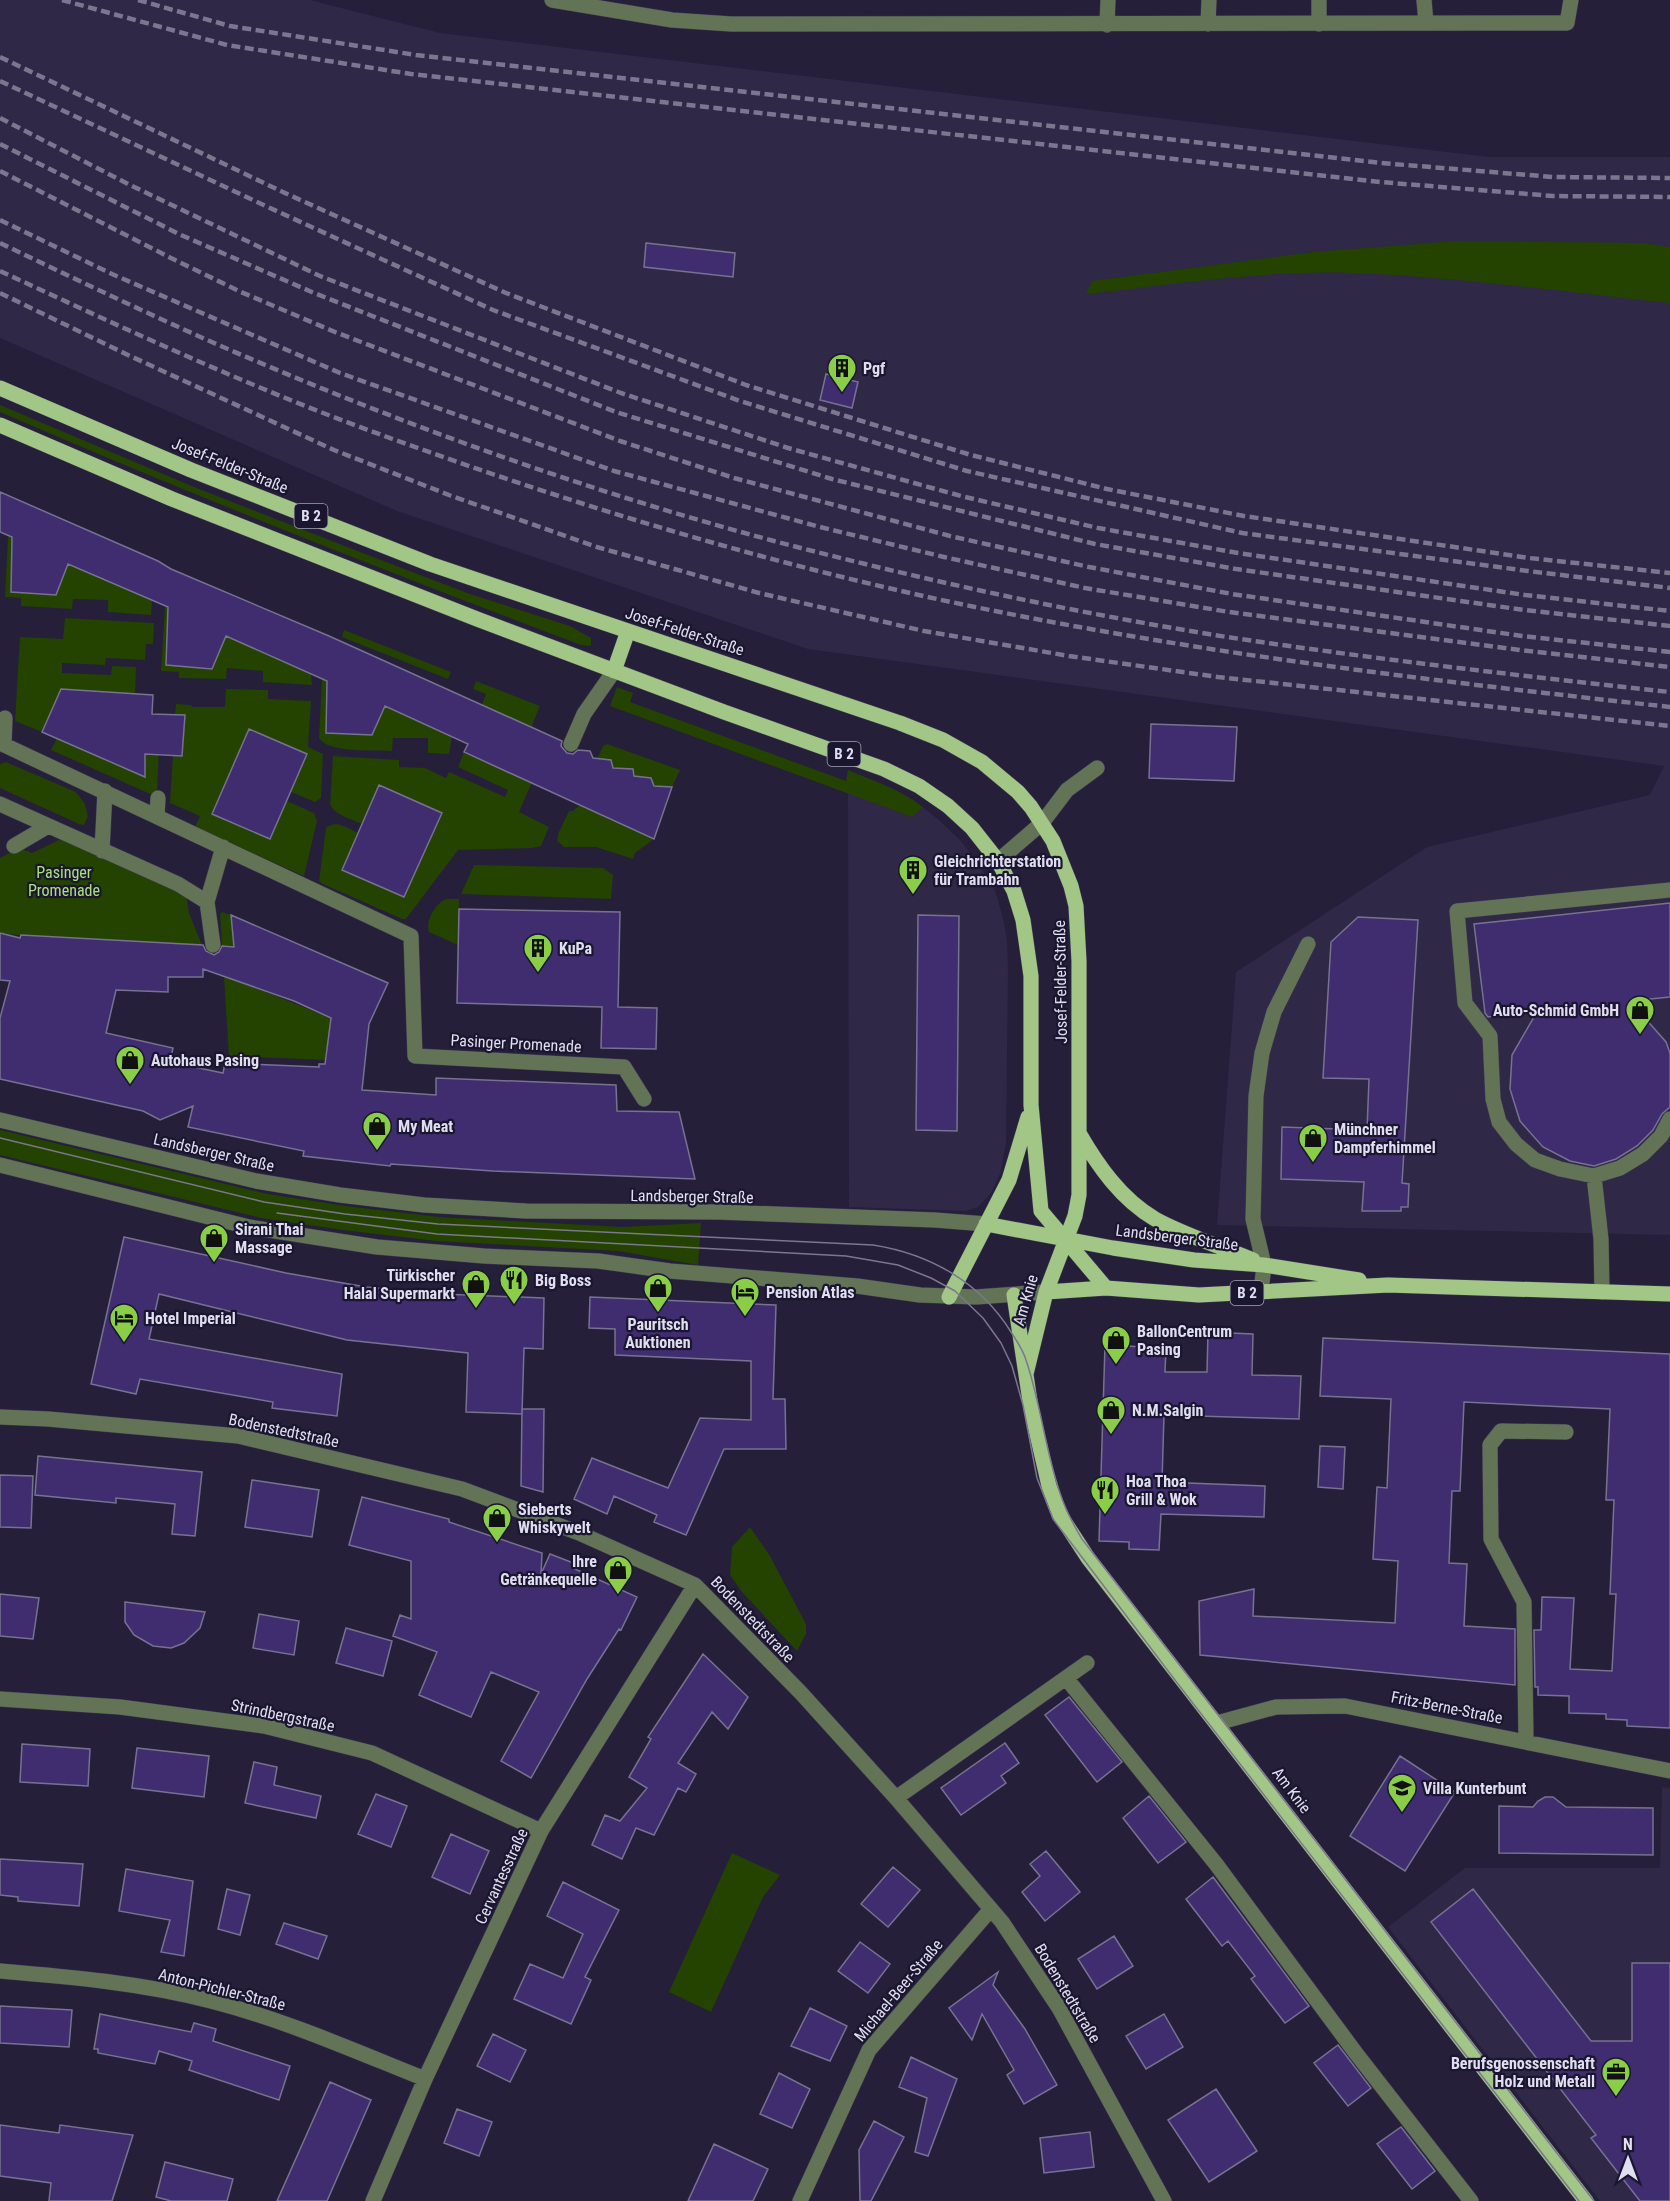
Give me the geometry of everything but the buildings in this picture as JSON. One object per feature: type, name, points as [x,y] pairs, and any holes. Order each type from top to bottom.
[{"type":"main road","name":"Josef-Felder-Straße","points":[[0,388],[191,470],[430,564],[845,704],[943,740],[982,762],[1002,777],[1018,792],[1042,823],[1063,862],[1076,906],[1079,961],[1079,1195],[1075,1216],[1066,1239],[1041,1210],[1031,1105],[1032,995],[1029,952],[1020,908],[998,861],[972,828],[948,806],[884,769],[614,671],[301,551],[0,425]]},
{"type":"main road","points":[[614,671],[628,631]]},
{"type":"main road","name":"Josef-Felder-Straße","points":[[986,1224],[1015,1165],[1031,1105]]},
{"type":"main road","name":"Josef-Felder-Straße","points":[[1079,1133],[1095,1161],[1115,1185],[1147,1214],[1264,1264]]},
{"type":"main road","points":[[949,1297],[986,1224]]},
{"type":"main road","name":"Landsberger Straße","points":[[986,1224],[1113,1248],[1194,1260],[1264,1264],[1388,1285]]},
{"type":"main road","name":"B 2","points":[[1066,1239],[1106,1288]]},
{"type":"main road","name":"Am Knie","points":[[1026,1374],[1046,1292],[1066,1239]]},
{"type":"main road","name":"Landsberger Straße","points":[[1046,1292],[1106,1288],[1199,1295],[1388,1285],[1670,1294]]},
{"type":"main road","name":"Am Knie","points":[[1014,1294],[1040,1451],[1049,1486],[1060,1515],[1090,1560],[1586,2201]]},
{"type":"street","points":[[552,0],[672,20],[731,24],[1107,25],[1567,23],[1571,0]]},
{"type":"street","points":[[1107,0],[1107,25]]},
{"type":"street","points":[[1208,24],[1209,0]]},
{"type":"street","points":[[1319,0],[1319,24]]},
{"type":"street","points":[[1424,0],[1426,23]]},
{"type":"street","points":[[571,744],[584,714],[614,671]]},
{"type":"street","name":"Pasinger Promenade","points":[[5,718],[2,744],[223,847],[308,882],[414,931],[416,1056],[624,1066],[644,1099]]},
{"type":"street","points":[[998,861],[1042,823],[1067,790],[1097,768]]},
{"type":"street","points":[[102,851],[105,791]]},
{"type":"street","points":[[157,816],[158,798]]},
{"type":"street","points":[[0,804],[178,884],[207,902]]},
{"type":"street","points":[[14,846],[48,826]]},
{"type":"street","points":[[213,945],[207,902],[223,847]]},
{"type":"street","points":[[1670,890],[1457,911],[1464,1003],[1490,1036],[1493,1099],[1499,1122],[1516,1144],[1535,1160],[1560,1169],[1594,1176],[1620,1168],[1643,1154],[1661,1136],[1670,1119]]},
{"type":"street","points":[[1261,1292],[1264,1264],[1253,1219],[1256,1096],[1262,1053],[1274,1012],[1308,944]]},
{"type":"street","name":"Landsberger Straße","points":[[0,1120],[256,1181],[339,1195],[424,1205],[537,1211],[718,1212],[986,1224]]},
{"type":"street","name":"Landsberger Straße","points":[[0,1166],[249,1227],[378,1247],[484,1256],[598,1261],[670,1271],[838,1284],[915,1295],[949,1297],[1046,1292]]},
{"type":"street","points":[[1594,1176],[1601,1239],[1602,1292]]},
{"type":"street","name":"Bodenstedtstraße","points":[[0,1417],[48,1419],[238,1436],[462,1489],[579,1533],[695,1585],[801,1693],[896,1798],[991,1909],[1059,2008],[1164,2201]]},
{"type":"street","points":[[1526,1740],[1524,1602],[1491,1539],[1490,1445],[1501,1431],[1566,1432]]},
{"type":"street","name":"Cervantesstraße","points":[[373,2201],[425,2079],[542,1831],[695,1585]]},
{"type":"street","points":[[896,1798],[1087,1663]]},
{"type":"street","points":[[1066,1678],[1216,1864],[1348,2043],[1471,2201]]},
{"type":"street","name":"Strindbergstraße","points":[[0,1699],[120,1707],[264,1726],[372,1753],[542,1831]]},
{"type":"street","name":"Fritz-Berne-Straße","points":[[1216,1723],[1276,1707],[1345,1706],[1526,1740],[1670,1771]]},
{"type":"street","name":"Michael-Beer-Straße","points":[[800,2201],[869,2050],[991,1909]]},
{"type":"street","name":"Anton-Pichler-Straße","points":[[0,1971],[111,1981],[211,2001],[282,2022],[425,2079]]},
{"type":"shaded area","points":[[0,0],[310,0],[440,33],[1489,157],[1670,157],[1670,1235],[1217,1225],[1236,972],[1427,847],[1650,795],[1664,766],[808,649],[397,511],[0,338]]},
{"type":"shaded area","points":[[848,792],[912,799],[938,819],[960,840],[978,863],[995,891],[1002,914],[1007,939],[1008,971],[1006,1143],[1000,1174],[991,1193],[978,1207],[966,1211],[849,1207]]},
{"type":"shaded area","points":[[1662,1787],[1670,1789],[1670,2201],[1600,2201],[1388,1927],[1465,1868],[1660,1868]]},
{"type":"green space","points":[[1457,241],[1644,243],[1670,247],[1670,303],[1472,281],[1353,273],[1253,276],[1086,294],[1092,281],[1313,252]]},
{"type":"green space","points":[[0,405],[194,487],[360,552],[470,594],[570,626],[591,638],[591,646],[581,645],[216,503],[0,412]]},
{"type":"green space","points":[[8,536],[12,538],[11,592],[56,595],[68,564],[152,600],[151,615],[108,612],[108,600],[73,599],[72,609],[21,606],[21,598],[5,597]]},
{"type":"green space","points":[[165,606],[168,607],[166,665],[212,669],[226,636],[311,674],[312,685],[263,682],[263,671],[227,668],[226,679],[179,678],[179,672],[161,671]]},
{"type":"green space","points":[[65,618],[154,623],[153,644],[146,644],[145,660],[106,658],[105,665],[62,663],[62,673],[111,675],[112,666],[136,667],[135,694],[61,689],[42,732],[15,721],[20,637],[63,639]]},
{"type":"green space","points":[[344,630],[451,672],[448,679],[342,637]]},
{"type":"green space","points":[[322,678],[327,681],[326,733],[372,735],[385,706],[452,736],[449,754],[428,753],[428,738],[393,738],[392,751],[341,748],[324,743],[319,738]]},
{"type":"green space","points":[[476,681],[540,706],[531,728],[482,705],[486,694],[473,689]]},
{"type":"green space","points":[[617,687],[633,693],[630,702],[846,781],[848,770],[896,790],[923,807],[912,817],[610,706]]},
{"type":"green space","points":[[226,689],[268,690],[268,699],[311,701],[308,747],[323,754],[321,798],[315,802],[291,792],[307,754],[249,729],[212,813],[270,839],[287,801],[314,813],[317,821],[304,876],[195,827],[200,816],[170,803],[173,756],[182,756],[185,716],[175,715],[176,704],[192,707],[225,707]]},
{"type":"green space","points":[[146,717],[160,717],[157,797],[51,750],[57,738],[145,776]]},
{"type":"green space","points":[[607,744],[680,770],[672,787],[654,786],[651,778],[634,776],[632,769],[613,768],[611,760],[597,759],[603,746]]},
{"type":"green space","points":[[464,752],[532,782],[519,812],[549,827],[541,846],[458,850],[406,919],[319,881],[326,828],[338,824],[358,833],[342,870],[404,897],[442,813],[379,785],[362,824],[343,816],[330,804],[333,756],[399,760],[399,767],[425,768],[446,778],[449,772],[505,797],[508,790],[458,767]]},
{"type":"green space","points":[[6,762],[76,792],[85,804],[88,816],[84,825],[0,788],[0,764]]},
{"type":"green space","points":[[581,804],[654,839],[635,853],[633,859],[596,847],[564,847],[557,841],[558,834],[569,811],[573,811]]},
{"type":"green space","name":"Pasinger Promenade","points":[[63,838],[186,894],[189,913],[202,945],[0,934],[0,858],[19,848],[32,853]]},
{"type":"green space","points":[[474,865],[603,868],[613,875],[611,899],[461,894]]},
{"type":"green space","points":[[447,899],[459,899],[458,945],[429,932],[428,928],[432,912]]},
{"type":"green space","points":[[222,912],[231,915],[236,980],[331,1018],[326,1060],[229,1056],[220,914]]},
{"type":"green space","points":[[0,1130],[268,1194],[346,1206],[439,1217],[622,1227],[701,1223],[698,1265],[618,1251],[436,1241],[261,1218],[0,1155]]},
{"type":"green space","points":[[750,1527],[770,1556],[806,1624],[806,1634],[797,1651],[742,1592],[730,1575],[732,1547]]},
{"type":"green space","points":[[732,1853],[780,1875],[763,1897],[711,2012],[669,1992]]},
{"type":"tram line","points":[[0,1138],[264,1202],[345,1214],[438,1224],[873,1245],[914,1255],[952,1273],[969,1285],[999,1314],[1022,1349],[1036,1393],[1050,1460],[1060,1493],[1069,1516],[1082,1539],[1594,2201]]},
{"type":"tram line","points":[[277,1213],[437,1234],[846,1256],[898,1265],[931,1278],[955,1291],[983,1318],[1001,1343],[1012,1366],[1023,1405],[1037,1478],[1053,1519],[1579,2201]]},
{"type":"railway","points":[[62,0],[227,45],[411,74],[1380,182],[1553,196],[1670,197]]},
{"type":"railway","points":[[138,0],[230,26],[416,55],[1381,163],[1553,177],[1670,178]]},
{"type":"railway","points":[[0,57],[285,193],[506,293],[746,385],[971,455],[1107,489],[1244,516],[1529,558],[1670,573]]},
{"type":"railway","points":[[0,81],[493,310],[740,401],[967,471],[1242,533],[1670,588]]},
{"type":"railway","points":[[0,118],[128,184],[320,276],[621,393],[788,448],[961,496],[1098,528],[1238,553],[1525,595],[1670,611]]},
{"type":"railway","points":[[0,144],[181,235],[314,293],[616,412],[832,479],[1095,544],[1236,569],[1524,610],[1670,626]]},
{"type":"railway","points":[[0,171],[241,292],[335,332],[620,441],[734,478],[950,536],[1089,567],[1232,594],[1522,636],[1670,652]]},
{"type":"railway","points":[[0,220],[112,274],[340,373],[614,471],[820,527],[1085,588],[1229,612],[1670,667]]},
{"type":"railway","points":[[0,243],[214,343],[420,427],[631,500],[774,541],[999,595],[1170,628],[1393,660],[1670,692]]},
{"type":"railway","points":[[0,271],[229,374],[368,430],[578,502],[793,564],[937,599],[1210,649],[1394,675],[1670,707]]},
{"type":"railway","points":[[0,293],[334,450],[449,495],[597,547],[759,593],[924,631],[1069,656],[1218,677],[1670,726]]},
{"type":"place","name":"Pgf","points":[[842,394]]},
{"type":"place","name":"Gleichrichterstation für Trambahn","points":[[913,896]]},
{"type":"place","name":"KuPa","points":[[538,974]]},
{"type":"place","name":"Auto-Schmid GmbH","points":[[1640,1036]]},
{"type":"place","name":"Autohaus Pasing","points":[[130,1086]]},
{"type":"place","name":"My Meat","points":[[377,1152]]},
{"type":"place","name":"Münchner Dampferhimmel","points":[[1313,1164]]},
{"type":"place","name":"Sirani Thai Massage","points":[[214,1264]]},
{"type":"place","name":"Big Boss","points":[[514,1306]]},
{"type":"place","name":"Türkischer Halal Supermarkt","points":[[476,1310]]},
{"type":"place","name":"Pauritsch Auktionen","points":[[658,1314]]},
{"type":"place","name":"Pension Atlas","points":[[745,1318]]},
{"type":"place","name":"Hotel Imperial","points":[[124,1344]]},
{"type":"place","name":"BallonCentrum Pasing","points":[[1116,1366]]},
{"type":"place","name":"N.M.Salgin","points":[[1111,1436]]},
{"type":"place","name":"Hoa Thoa Grill & Wok","points":[[1105,1516]]},
{"type":"place","name":"Sieberts Whiskywelt","points":[[497,1544]]},
{"type":"place","name":"Ihre Getränkequelle","points":[[618,1596]]},
{"type":"place","name":"Villa Kunterbunt","points":[[1402,1814]]},
{"type":"place","name":"Berufsgenossenschaft Holz und Metall","points":[[1616,2098]]}]
